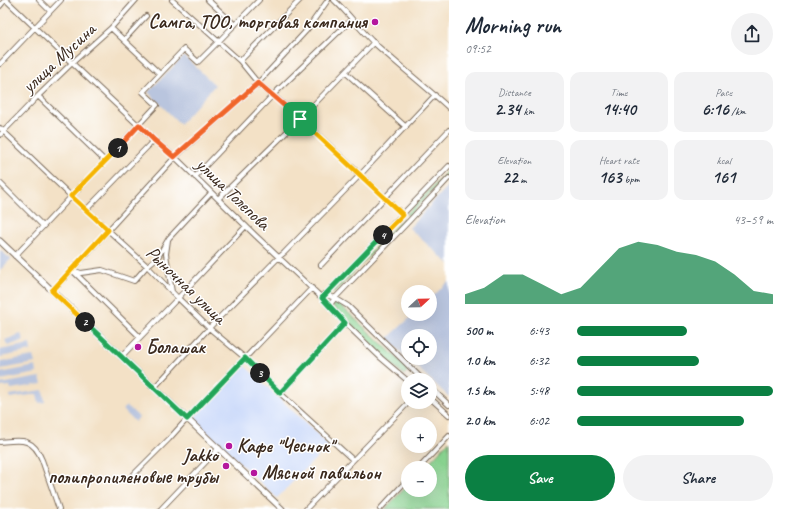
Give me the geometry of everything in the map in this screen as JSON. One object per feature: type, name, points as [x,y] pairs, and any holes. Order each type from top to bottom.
[{"type":"main road","points":[[0,241],[282,509]]},
{"type":"street","points":[[0,6],[5,0]]},
{"type":"street","name":"улица Толепова","points":[[5,0],[318,293],[345,323],[401,375]]},
{"type":"street","points":[[39,0],[50,12]]},
{"type":"street","points":[[0,64],[61,0]]},
{"type":"street","name":"улица Мусина","points":[[1,131],[111,28],[136,0]]},
{"type":"street","points":[[172,0],[240,61],[258,83],[300,119],[403,215]]},
{"type":"street","points":[[208,0],[235,25]]},
{"type":"street","points":[[250,0],[255,4]]},
{"type":"street","points":[[15,256],[157,106],[143,92],[160,74],[184,49],[198,62],[259,0]]},
{"type":"street","points":[[240,61],[300,0]]},
{"type":"street","points":[[52,291],[174,157],[258,83],[306,31],[328,0]]},
{"type":"street","points":[[334,0],[374,42],[449,108]]},
{"type":"street","points":[[124,40],[146,16]]},
{"type":"street","points":[[195,177],[273,95],[352,20]]},
{"type":"street","points":[[111,28],[160,74]]},
{"type":"street","points":[[218,199],[300,119],[374,42]]},
{"type":"street","points":[[345,72],[406,127]]},
{"type":"street","points":[[154,388],[209,328],[360,175],[435,95]]},
{"type":"street","points":[[38,96],[105,161]]},
{"type":"street","points":[[321,264],[449,130]]},
{"type":"street","name":"Рыночная улица","points":[[1,131],[148,266],[209,328],[245,358],[280,393],[353,460]]},
{"type":"street","points":[[86,210],[154,140]]},
{"type":"street","points":[[322,298],[449,166]]},
{"type":"street","points":[[329,306],[449,178]]},
{"type":"street","points":[[0,183],[43,226]]},
{"type":"street","points":[[72,270],[81,273],[102,270],[134,281],[158,257],[169,238],[212,193]]},
{"type":"street","points":[[121,357],[246,226]]},
{"type":"street","points":[[169,238],[166,254],[172,292]]},
{"type":"street","points":[[72,270],[140,337]]},
{"type":"street","points":[[129,479],[169,439],[312,288]]},
{"type":"street","points":[[318,293],[326,294],[348,306],[416,373]]},
{"type":"street","points":[[280,393],[345,323]]},
{"type":"street","points":[[437,394],[449,405]]},
{"type":"street","points":[[437,404],[449,415]]},
{"type":"street","points":[[306,509],[401,409]]},
{"type":"street","points":[[426,461],[449,436]]},
{"type":"street","points":[[0,442],[29,442],[40,452],[59,509]]},
{"type":"street","points":[[161,509],[219,448]]},
{"type":"street","points":[[380,509],[401,487]]},
{"type":"shaded area","points":[[184,56],[215,85],[180,124],[148,92]]},
{"type":"shaded area","points":[[449,185],[449,264],[409,228]]},
{"type":"shaded area","points":[[0,250],[11,259],[0,270]]},
{"type":"shaded area","points":[[449,281],[449,397],[437,386],[437,373],[423,373],[415,365],[437,365],[437,329],[401,329],[401,352],[387,339],[406,321],[437,321],[437,292]]},
{"type":"shaded area","points":[[21,334],[24,340],[8,346],[5,340]]},
{"type":"shaded area","points":[[30,344],[31,351],[0,357],[0,350]]},
{"type":"shaded area","points":[[33,356],[35,363],[0,369],[0,362]]},
{"type":"shaded area","points":[[244,365],[329,445],[277,498],[193,419]]},
{"type":"shaded area","points":[[36,366],[37,373],[0,380],[0,373]]},
{"type":"shaded area","points":[[40,377],[42,384],[11,389],[10,386],[0,387],[0,384]]},
{"type":"shaded area","points":[[43,390],[45,402],[39,403],[37,394],[10,398],[10,395]]},
{"type":"shaded area","points":[[127,406],[139,417],[135,422],[123,410]]},
{"type":"green space","points":[[449,170],[449,174],[409,216],[406,214]]},
{"type":"green space","points":[[402,219],[404,220],[334,293],[333,291]]},
{"type":"green space","points":[[336,301],[401,362],[401,365],[405,365],[409,369],[406,373],[402,373],[384,357],[332,306]]},
{"type":"green space","points":[[449,441],[449,509],[385,509],[401,492],[401,497],[437,497],[437,461],[430,461]]},
{"type":"place","name":"Самга, ТОО, торговая компания","points":[[375,22]]},
{"type":"place","name":"Болашак","points":[[138,347]]},
{"type":"place","name":"Кафе \"Чеснок\"","points":[[229,446]]},
{"type":"place","name":"Jakko полипропиленовые трубы","points":[[226,466]]},
{"type":"place","name":"Мясной павильон","points":[[254,473]]},
{"type":"route","points":[[258,83],[300,119],[403,215],[322,298],[345,323],[280,393],[245,358],[187,419],[52,291],[108,230],[71,196],[139,125],[174,157],[258,83]]}]
